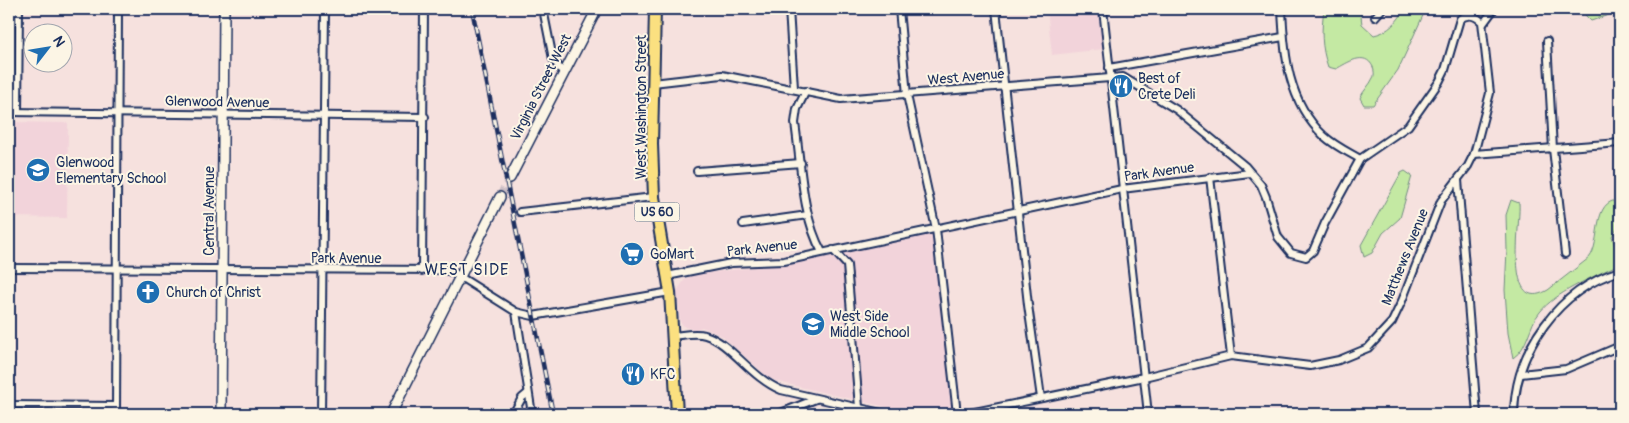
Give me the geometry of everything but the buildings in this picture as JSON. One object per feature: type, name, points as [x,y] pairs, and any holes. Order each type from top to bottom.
[{"type":"main road","name":"Central Avenue","points":[[221,414],[224,9]]},
{"type":"main road","name":"Virginia Street West","points":[[510,178],[597,9]]},
{"type":"main road","name":"West Washington Street","points":[[655,9],[654,197],[670,292],[677,414]]},
{"type":"main road","points":[[391,414],[461,278],[500,197]]},
{"type":"street","points":[[18,112],[19,9]]},
{"type":"street","points":[[116,414],[118,9]]},
{"type":"street","points":[[320,414],[324,270],[325,9]]},
{"type":"street","points":[[422,270],[425,117],[424,9]]},
{"type":"street","points":[[543,9],[553,58],[564,74]]},
{"type":"street","points":[[789,9],[794,88]]},
{"type":"street","points":[[899,9],[907,95],[936,229],[958,414]]},
{"type":"street","points":[[996,9],[1028,306],[1041,398]]},
{"type":"street","points":[[1103,9],[1148,414]]},
{"type":"street","points":[[1282,9],[1283,37],[1288,76],[1305,112],[1324,136],[1360,159]]},
{"type":"street","points":[[1375,18],[1382,9]]},
{"type":"street","points":[[1250,173],[1266,197],[1278,237],[1291,253],[1306,257],[1313,251],[1325,223],[1360,159],[1408,126],[1416,117],[1445,70],[1457,23],[1464,16],[1471,15],[1477,17],[1483,24],[1494,9]]},
{"type":"street","name":"Matthews Avenue","points":[[965,414],[1144,377],[1231,356],[1310,366],[1339,360],[1368,348],[1392,322],[1441,201],[1458,180],[1474,154],[1490,94],[1483,24]]},
{"type":"street","points":[[1109,68],[1283,37]]},
{"type":"street","points":[[1547,41],[1554,148],[1565,254]]},
{"type":"street","name":"West Avenue","points":[[654,82],[722,75],[841,99],[1123,76],[1177,110],[1250,173]]},
{"type":"street","points":[[806,91],[798,104],[796,118],[800,163],[808,215],[814,238],[822,252]]},
{"type":"street","name":"Glenwood Avenue","points":[[9,112],[425,117]]},
{"type":"street","points":[[1474,154],[1620,143]]},
{"type":"street","points":[[696,170],[800,163]]},
{"type":"street","name":"Park Avenue","points":[[668,276],[731,263],[784,260],[1122,189],[1250,173]]},
{"type":"street","points":[[1210,177],[1231,356]]},
{"type":"street","points":[[1458,180],[1477,414]]},
{"type":"street","points":[[520,212],[654,197]]},
{"type":"street","points":[[743,224],[808,215]]},
{"type":"street","points":[[833,250],[847,266],[859,407]]},
{"type":"street","name":"Park Avenue","points":[[9,268],[444,270],[461,278],[516,312],[533,316],[670,292]]},
{"type":"street","points":[[1514,414],[1521,374],[1532,348],[1554,312],[1583,288],[1606,275],[1620,271]]},
{"type":"street","points":[[516,312],[532,414]]},
{"type":"street","points":[[674,336],[703,334],[724,346],[765,383],[817,399],[886,414]]},
{"type":"street","points":[[1521,374],[1566,369],[1620,346]]},
{"type":"street","points":[[514,414],[522,398],[528,394]]},
{"type":"street","points":[[778,414],[817,399]]},
{"type":"street","points":[[9,405],[116,406]]},
{"type":"shaded area","points":[[1047,9],[1098,9],[1103,49],[1052,55]]},
{"type":"shaded area","name":"Glenwood Elementary School","points":[[9,122],[68,123],[67,218],[9,217]]},
{"type":"shaded area","name":"West Side Middle School","points":[[932,234],[953,413],[915,414],[779,382],[769,378],[722,336],[702,327],[694,330],[685,327],[680,322],[677,291],[685,279],[696,274],[801,262]]},
{"type":"green space","points":[[1324,9],[1360,9],[1362,24],[1374,35],[1384,32],[1392,26],[1405,9],[1426,9],[1398,70],[1373,105],[1364,105],[1360,98],[1374,75],[1370,62],[1365,59],[1356,59],[1336,69],[1328,67],[1322,38]]},
{"type":"green space","points":[[1583,9],[1620,9],[1620,11],[1591,21],[1585,15]]},
{"type":"green space","points":[[1405,171],[1412,176],[1400,218],[1383,233],[1372,253],[1364,257],[1361,245],[1401,173]]},
{"type":"green space","points":[[1511,200],[1519,203],[1517,263],[1520,279],[1525,290],[1534,295],[1548,290],[1589,258],[1593,251],[1601,214],[1611,202],[1620,200],[1620,223],[1612,236],[1619,261],[1613,267],[1574,286],[1547,305],[1536,318],[1522,348],[1513,358],[1508,333],[1505,290],[1506,215]]},
{"type":"tunnel","points":[[500,197],[510,178]]},
{"type":"railway","points":[[472,9],[553,414]]},
{"type":"place","name":"Best of Crete Deli","points":[[1121,86]]},
{"type":"place","name":"Glenwood Elementary School","points":[[38,170]]},
{"type":"place","name":"GoMart","points":[[632,254]]},
{"type":"place","name":"Church of Christ","points":[[148,292]]},
{"type":"place","name":"West Side Middle School","points":[[813,324]]},
{"type":"place","name":"KFC","points":[[633,374]]},
{"type":"district","name":"WEST SIDE","points":[[467,270]]}]
